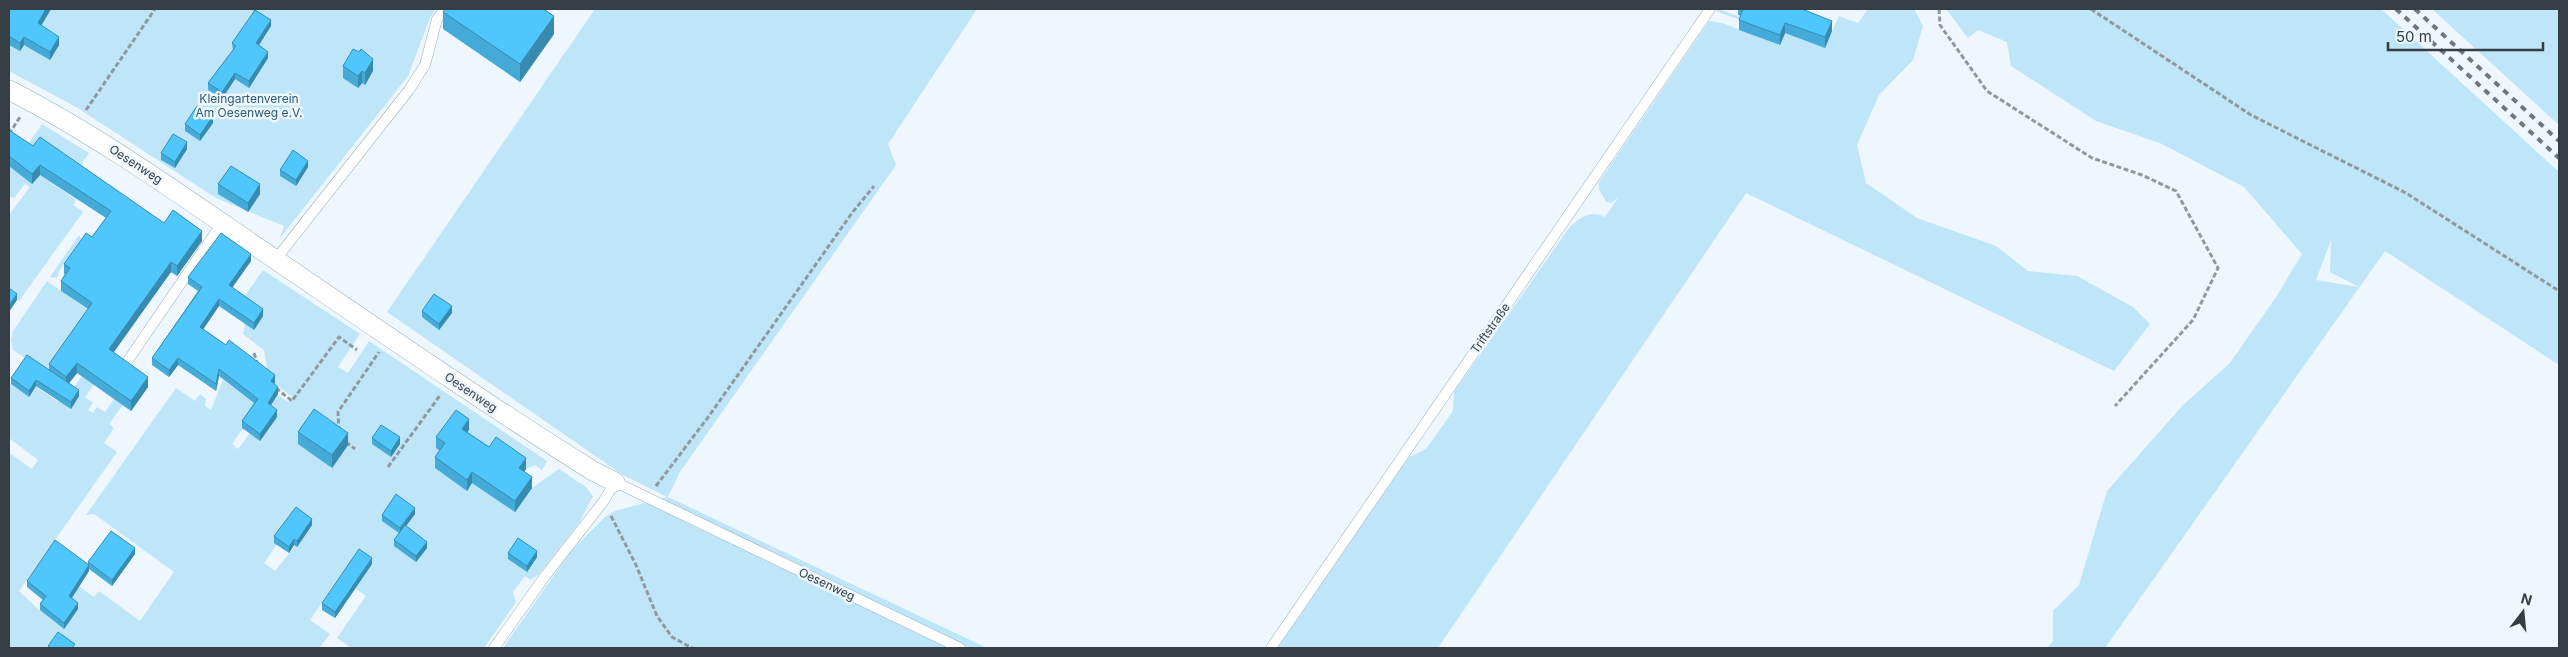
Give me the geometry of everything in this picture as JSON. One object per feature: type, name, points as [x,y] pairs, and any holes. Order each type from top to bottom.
[{"type":"street","name":"Oesenweg","points":[[9,90],[75,125],[132,160],[222,223],[563,452],[615,482]]},
{"type":"lane","points":[[276,259],[409,90],[425,65],[438,19],[445,9]]},
{"type":"lane","name":"Triftstraße","points":[[1271,648],[1710,9]]},
{"type":"lane","points":[[129,360],[222,223]]},
{"type":"lane","points":[[494,648],[545,576],[603,502],[615,482]]},
{"type":"lane","name":"Oesenweg","points":[[615,482],[960,648]]},
{"type":"path","points":[[75,125],[155,9]]},
{"type":"path","points":[[1939,9],[1940,25],[1987,91],[2092,158],[2142,176],[2176,191],[2218,268],[2193,320],[2115,406]]},
{"type":"path","points":[[2091,9],[2250,114],[2406,193],[2559,291]]},
{"type":"path","points":[[9,134],[23,114]]},
{"type":"path","points":[[647,498],[709,416],[847,221],[874,186]]},
{"type":"path","points":[[271,384],[292,401],[339,337],[357,350]]},
{"type":"path","points":[[355,449],[340,437],[338,412],[381,349]]},
{"type":"path","points":[[254,353],[258,362],[257,373]]},
{"type":"path","points":[[603,502],[636,565],[657,616],[672,637],[692,648]]},
{"type":"green space","name":"Kleingartenverein Am Oesenweg e.V.","points":[[9,9],[436,9],[430,18],[408,76],[280,238],[284,226],[216,198],[76,107],[9,71]]},
{"type":"green space","points":[[595,9],[977,9],[888,144],[896,165],[680,472],[668,497],[987,648],[503,648],[571,551],[605,517],[615,511],[667,497],[623,475],[387,312]]},
{"type":"green space","points":[[1718,9],[1825,47],[1839,16],[1858,23],[1868,9],[1914,9],[1923,26],[1913,60],[1879,95],[1857,145],[1866,183],[1917,218],[1996,246],[2028,271],[2077,276],[2133,307],[2150,324],[2114,371],[1746,193],[1438,648],[1277,648],[1409,457],[1426,449],[1453,411],[1454,392],[1569,228],[1590,214],[1605,217],[1618,198],[1611,203],[1606,202],[1599,189],[1599,182],[1709,21],[1722,23],[1780,45],[1743,21],[1716,11]]},
{"type":"green space","points":[[1946,9],[2381,9],[2559,172],[2559,365],[2385,251],[2105,648],[2047,648],[2053,641],[2053,611],[2079,585],[2107,491],[2183,405],[2230,363],[2276,297],[2302,254],[2244,187],[2162,144],[2096,121],[2011,66],[2007,42],[1978,30],[1968,38]],"holes":[[[2331,240],[2330,272],[2359,287],[2316,280]]]},
{"type":"green space","points":[[2432,9],[2559,9],[2559,125]]},
{"type":"green space","points":[[42,124],[89,153],[76,172],[22,173],[35,181],[40,175],[76,200],[73,205],[83,212],[19,301],[9,294],[9,215],[30,187],[25,184],[14,198],[11,197],[9,199],[9,166],[11,168]]},
{"type":"green space","points":[[79,235],[81,239],[59,271],[57,278],[50,277]]},
{"type":"green space","points":[[263,270],[360,334],[338,367],[348,373],[369,341],[547,461],[542,470],[535,465],[526,469],[497,449],[473,483],[532,488],[559,469],[586,487],[593,496],[579,523],[538,575],[531,580],[525,576],[513,592],[516,602],[484,648],[351,648],[337,638],[366,596],[339,577],[310,620],[330,634],[319,648],[9,648],[9,458],[11,454],[32,469],[38,460],[9,438],[9,383],[29,397],[28,360],[13,350],[11,340],[13,331],[47,281],[92,313],[38,388],[58,402],[66,390],[70,392],[82,376],[94,384],[85,397],[93,403],[88,410],[93,413],[97,407],[105,412],[114,399],[123,405],[109,424],[114,428],[104,443],[117,452],[19,591],[40,611],[64,576],[94,597],[99,591],[140,621],[174,572],[94,514],[86,515],[176,388],[195,401],[200,394],[206,399],[205,406],[211,410],[223,380],[258,406],[232,444],[238,449],[250,433],[260,440],[277,417],[268,410],[278,395],[288,402],[292,397],[269,379],[264,350],[243,334],[245,324],[233,313]],"holes":[[[312,525],[275,571],[264,563],[277,544],[275,542]]]},
{"type":"building","points":[[9,9],[46,9],[38,23],[59,37],[50,52],[24,37],[20,43],[9,36]]},
{"type":"building","points":[[445,9],[543,9],[554,16],[520,64],[443,12]]},
{"type":"building","points":[[1743,9],[1802,9],[1832,21],[1825,37],[1785,23],[1780,35],[1739,20]]},
{"type":"building","points":[[255,10],[271,20],[256,43],[268,52],[249,81],[235,73],[222,92],[208,83],[236,46],[232,43]]},
{"type":"building","points":[[353,49],[359,52],[361,49],[373,59],[365,73],[362,71],[358,76],[343,66]]},
{"type":"building","points":[[197,106],[213,116],[200,135],[185,124]]},
{"type":"building","points":[[9,130],[33,146],[40,137],[164,223],[173,210],[202,231],[177,266],[171,262],[109,349],[148,377],[131,401],[77,363],[66,377],[49,364],[92,303],[61,281],[70,268],[64,264],[86,233],[92,237],[111,211],[40,165],[32,174],[9,156]]},
{"type":"building","points":[[173,134],[187,142],[175,162],[161,153]]},
{"type":"building","points":[[293,150],[308,161],[296,180],[280,170]]},
{"type":"building","points":[[231,166],[260,184],[248,203],[218,184]]},
{"type":"building","points":[[221,233],[251,254],[229,285],[263,309],[254,323],[219,299],[200,327],[226,345],[229,340],[275,375],[271,381],[278,387],[268,403],[277,410],[260,434],[242,421],[258,399],[219,369],[216,384],[178,358],[169,370],[152,358],[202,287],[188,277]]},
{"type":"building","points":[[9,288],[17,294],[9,305]]},
{"type":"building","points":[[434,294],[452,306],[439,324],[422,311]]},
{"type":"building","points":[[27,355],[79,390],[71,402],[36,380],[29,391],[11,378]]},
{"type":"building","points":[[314,409],[348,433],[332,455],[298,432]]},
{"type":"building","points":[[456,410],[469,419],[462,429],[489,447],[496,437],[526,458],[519,468],[532,477],[515,501],[472,472],[467,480],[435,457],[445,443],[436,437]]},
{"type":"building","points":[[381,425],[400,437],[391,451],[372,438]]},
{"type":"building","points":[[396,494],[415,508],[400,528],[382,515]]},
{"type":"building","points":[[296,507],[312,519],[297,541],[294,539],[289,547],[274,536]]},
{"type":"building","points":[[405,525],[427,542],[416,556],[394,540]]},
{"type":"building","points":[[111,531],[135,548],[112,580],[88,562]]},
{"type":"building","points":[[518,538],[537,551],[527,566],[508,553]]},
{"type":"building","points":[[55,540],[89,565],[69,596],[78,603],[64,623],[40,604],[46,596],[27,581]]},
{"type":"building","points":[[359,549],[372,558],[335,612],[322,603]]},
{"type":"building","points":[[58,632],[75,644],[72,648],[51,648],[48,646]]},
{"type":"railway","points":[[2396,9],[2559,158]]},
{"type":"railway","points":[[2415,9],[2559,141]]}]
